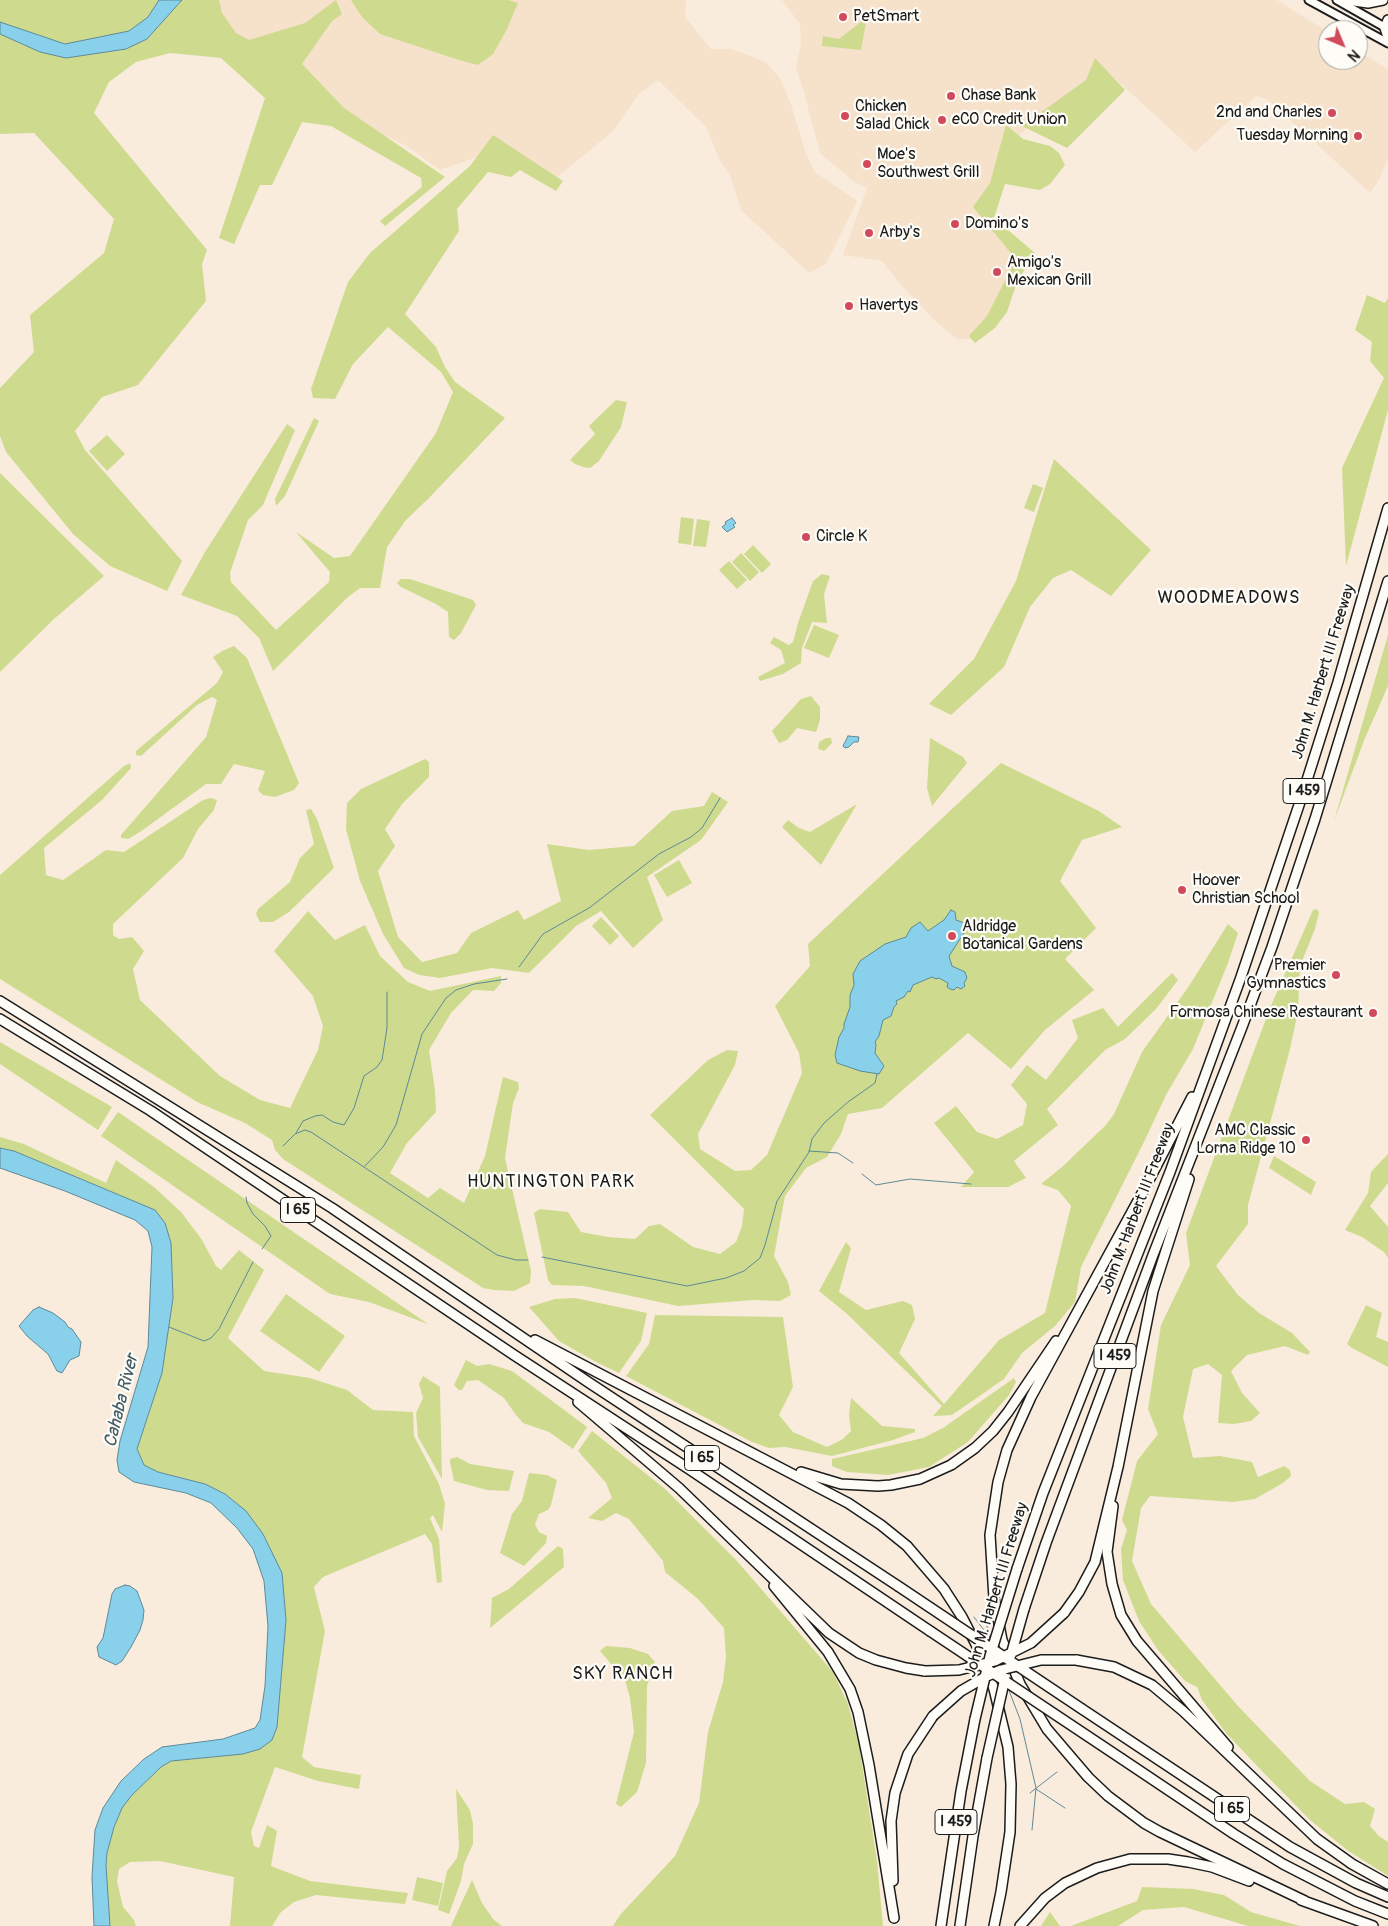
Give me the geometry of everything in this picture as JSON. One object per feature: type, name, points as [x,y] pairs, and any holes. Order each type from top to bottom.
[{"type":"highway","points":[[1347,0],[1368,3],[1383,0]]},
{"type":"highway","name":"John M. Harbert III Freeway","points":[[941,1926],[961,1791],[975,1719],[990,1656],[1017,1568],[1043,1493],[1170,1172],[1272,888],[1338,682],[1388,509]]},
{"type":"highway","name":"John M. Harbert III Freeway","points":[[960,1926],[987,1758],[1002,1690],[1024,1609],[1046,1543],[1122,1338],[1272,947],[1312,828],[1388,581]]},
{"type":"highway","name":"I 65","points":[[0,1001],[332,1208],[588,1382],[1290,1847],[1356,1882],[1388,1896]]},
{"type":"highway","name":"I 65","points":[[0,1019],[151,1111],[1234,1834],[1283,1864],[1355,1901],[1388,1914]]},
{"type":"highway","points":[[1208,1068],[1018,1423],[1007,1450],[993,1508],[990,1554],[994,1598],[1002,1640],[1020,1684],[1047,1728],[1070,1758],[1108,1796],[1144,1823],[1160,1832],[1305,1901]]},
{"type":"highway","points":[[545,1375],[679,1488],[760,1568],[829,1633],[842,1642],[876,1660],[925,1671],[960,1670],[995,1661],[1031,1643],[1064,1613],[1080,1592],[1095,1562],[1118,1467],[1153,1291],[1212,1105]]},
{"type":"highway","points":[[762,1456],[812,1476],[854,1486],[891,1485],[920,1479],[936,1472],[962,1458],[993,1431],[1008,1412],[1083,1300]]},
{"type":"highway","points":[[508,1327],[762,1456],[848,1503],[881,1524],[907,1546],[944,1589],[980,1652],[994,1689],[1008,1747],[1011,1784],[1010,1832],[994,1926]]},
{"type":"highway","points":[[1118,1467],[1107,1552],[1112,1584],[1121,1615],[1137,1641],[1258,1784]]},
{"type":"highway","points":[[760,1568],[828,1652],[850,1690],[864,1737],[894,1922]]},
{"type":"highway","points":[[894,1922],[891,1821],[895,1793],[908,1754],[933,1716],[961,1692],[1001,1670],[1041,1660],[1076,1660],[1114,1668],[1152,1686],[1170,1698],[1302,1826],[1334,1853],[1388,1884]]},
{"type":"highway","points":[[1020,1926],[1040,1903],[1065,1883],[1097,1868],[1130,1859],[1168,1859],[1212,1867],[1373,1926]]},
{"type":"main road","points":[[1309,0],[1388,43]]},
{"type":"main road","points":[[1337,0],[1387,29]]},
{"type":"shaded area","points":[[207,0],[686,0],[685,17],[711,49],[732,49],[765,62],[780,78],[791,104],[806,154],[815,172],[857,201],[826,264],[809,273],[741,210],[730,175],[720,161],[706,127],[658,80],[639,94],[613,131],[556,178],[500,149],[440,170],[407,146],[348,119],[217,33]]},
{"type":"shaded area","points":[[782,0],[1277,0],[1318,26],[1318,70],[1368,70],[1368,57],[1388,69],[1388,159],[1380,178],[1370,193],[1268,100],[1256,96],[1195,152],[1097,62],[1089,83],[1032,123],[1008,147],[979,213],[1020,260],[993,313],[971,339],[957,339],[936,322],[902,286],[882,261],[843,255],[867,188],[854,182],[820,153],[796,68],[801,43],[800,24]]},
{"type":"green space","points":[[0,0],[159,0],[148,17],[129,31],[65,44],[0,22]]},
{"type":"green space","points":[[182,0],[219,0],[222,13],[236,33],[249,40],[305,23],[336,0],[342,14],[332,21],[302,64],[344,108],[445,177],[385,226],[380,221],[422,187],[421,178],[331,126],[302,122],[272,185],[260,185],[234,244],[219,238],[265,98],[221,58],[170,53],[136,62],[109,82],[94,113],[207,250],[202,264],[206,301],[138,385],[102,397],[75,431],[85,450],[182,561],[167,591],[110,566],[73,534],[6,452],[0,436],[0,388],[34,352],[30,315],[104,253],[114,219],[34,133],[0,134],[0,34],[40,52],[66,58],[126,49],[147,39]]},
{"type":"green space","points":[[351,0],[508,0],[518,3],[507,29],[493,54],[478,65],[380,34],[362,17]]},
{"type":"green space","points":[[867,17],[861,50],[822,46],[823,36],[839,39]]},
{"type":"green space","points":[[1095,58],[1125,90],[1067,148],[1022,126],[1086,80]]},
{"type":"green space","points":[[1006,125],[1023,139],[1050,146],[1059,153],[1065,165],[1050,184],[1040,190],[1005,184],[994,218],[1035,253],[1017,282],[1007,312],[995,328],[975,343],[969,336],[987,316],[1015,258],[973,207],[990,183]]},
{"type":"green space","points":[[493,135],[563,181],[556,191],[520,170],[511,177],[488,172],[457,209],[459,231],[405,314],[436,347],[445,367],[455,382],[505,418],[406,520],[387,547],[380,588],[360,588],[348,597],[273,671],[259,638],[237,616],[181,595],[205,552],[287,424],[295,430],[263,505],[248,520],[230,573],[231,582],[276,630],[329,582],[330,572],[296,532],[334,558],[350,556],[436,433],[453,392],[441,372],[388,327],[353,364],[335,399],[313,398],[311,389],[348,282],[370,253],[470,166]]},
{"type":"green space","points":[[1367,295],[1385,303],[1388,298],[1388,410],[1346,566],[1342,468],[1384,378],[1370,361],[1372,342],[1355,330]]},
{"type":"green space","points":[[616,400],[627,402],[621,427],[599,461],[590,468],[575,464],[570,460],[595,434],[589,426]]},
{"type":"green space","points":[[314,418],[319,421],[285,496],[276,506],[275,499]]},
{"type":"green space","points":[[107,435],[125,454],[107,471],[89,451]]},
{"type":"green space","points":[[1054,459],[1151,550],[1111,596],[1071,570],[1053,578],[1030,607],[1004,667],[951,715],[929,704],[974,659],[1016,581]]},
{"type":"green space","points":[[0,473],[104,576],[54,619],[0,672]]},
{"type":"green space","points":[[1033,484],[1043,488],[1034,512],[1024,508]]},
{"type":"green space","points":[[681,517],[694,519],[691,545],[678,543]]},
{"type":"green space","points":[[697,519],[710,521],[706,547],[693,546]]},
{"type":"green space","points":[[753,545],[771,564],[762,573],[744,554]]},
{"type":"green space","points":[[741,553],[759,572],[750,581],[732,562]]},
{"type":"green space","points":[[729,561],[747,580],[737,589],[719,570]]},
{"type":"green space","points":[[822,574],[830,576],[824,594],[827,623],[812,622],[802,648],[801,663],[783,674],[760,681],[758,677],[785,663],[781,650],[770,643],[774,637],[789,645],[793,642],[813,581]]},
{"type":"green space","points":[[401,579],[410,579],[473,600],[476,605],[461,633],[454,640],[449,637],[448,612],[401,587],[397,583]]},
{"type":"green space","points":[[814,625],[839,635],[829,658],[804,648]]},
{"type":"green space","points":[[1388,635],[1388,686],[1365,738],[1334,821]]},
{"type":"green space","points":[[234,646],[247,658],[299,783],[294,790],[275,797],[263,795],[258,790],[265,771],[234,764],[221,784],[206,784],[140,832],[128,839],[121,838],[121,835],[206,737],[217,700],[212,697],[197,705],[141,756],[136,755],[136,751],[217,683],[223,672],[213,657]]},
{"type":"green space","points":[[811,696],[820,707],[820,720],[816,732],[797,728],[787,740],[779,743],[772,731],[801,699]]},
{"type":"green space","points":[[826,738],[831,738],[832,743],[824,751],[818,749],[819,742]]},
{"type":"green space","points":[[930,738],[963,757],[967,763],[932,806],[927,788]]},
{"type":"green space","points":[[425,759],[429,762],[429,777],[402,804],[385,829],[395,846],[378,871],[398,937],[422,962],[457,953],[471,933],[518,910],[524,920],[561,901],[547,844],[589,850],[634,846],[672,811],[704,806],[712,792],[728,802],[701,840],[647,877],[663,920],[633,948],[601,911],[576,926],[529,973],[492,968],[440,978],[419,975],[404,968],[383,934],[360,881],[346,829],[347,803],[361,789]]},
{"type":"green space","points":[[130,763],[131,768],[102,800],[44,848],[46,875],[63,880],[106,850],[124,852],[203,800],[211,798],[217,800],[214,810],[198,829],[183,858],[113,924],[113,935],[119,939],[132,937],[144,951],[133,969],[140,1000],[220,1076],[260,1100],[290,1108],[318,1050],[323,1026],[313,996],[274,951],[308,911],[335,940],[365,925],[380,956],[408,982],[430,991],[501,976],[501,983],[494,991],[473,990],[451,1013],[429,1050],[436,1112],[407,1143],[390,1173],[428,1198],[440,1188],[464,1203],[485,1156],[503,1077],[518,1082],[519,1088],[513,1103],[505,1158],[531,1271],[530,1283],[514,1291],[483,1288],[283,1159],[275,1150],[272,1140],[245,1123],[197,1102],[0,979],[0,875],[124,766]]},
{"type":"green space","name":"Aldridge Botanical Gardens","points":[[1001,763],[1099,811],[1122,827],[1082,840],[1060,881],[1096,928],[1065,959],[1094,990],[1045,1030],[1011,1069],[968,1033],[882,1108],[848,1114],[841,1134],[827,1157],[806,1168],[785,1196],[774,1256],[788,1282],[791,1295],[780,1301],[753,1300],[678,1306],[584,1286],[552,1285],[548,1280],[534,1213],[540,1209],[568,1212],[581,1232],[608,1237],[635,1239],[649,1226],[660,1224],[693,1247],[720,1254],[736,1242],[742,1226],[744,1209],[650,1115],[708,1060],[727,1050],[738,1051],[735,1065],[698,1134],[700,1149],[735,1171],[751,1170],[767,1155],[802,1073],[799,1053],[775,1006],[810,966],[808,944]]},
{"type":"green space","points":[[857,804],[821,865],[782,827],[788,820],[799,828],[810,832]]},
{"type":"green space","points":[[311,809],[317,819],[334,868],[289,912],[273,922],[260,922],[256,914],[258,909],[290,882],[300,858],[314,844],[306,810]]},
{"type":"green space","points":[[679,860],[692,883],[667,897],[654,875]]},
{"type":"green space","points":[[1317,909],[1319,913],[1315,929],[1300,966],[1298,1011],[1290,1049],[1248,1205],[1248,1224],[1216,1266],[1238,1295],[1259,1313],[1292,1333],[1310,1352],[1308,1355],[1285,1346],[1247,1355],[1231,1371],[1242,1393],[1260,1413],[1251,1421],[1234,1424],[1218,1423],[1222,1375],[1208,1364],[1193,1369],[1183,1417],[1193,1458],[1220,1456],[1252,1462],[1258,1477],[1284,1466],[1290,1470],[1291,1476],[1283,1483],[1255,1499],[1233,1502],[1150,1496],[1141,1508],[1132,1561],[1151,1604],[1238,1706],[1310,1781],[1345,1804],[1364,1802],[1375,1809],[1370,1826],[1388,1842],[1388,1876],[1347,1850],[1310,1820],[1226,1733],[1202,1700],[1197,1687],[1185,1681],[1158,1650],[1139,1621],[1123,1580],[1121,1549],[1127,1530],[1122,1520],[1137,1461],[1158,1434],[1148,1409],[1161,1325],[1190,1265],[1186,1233],[1270,1008],[1313,910]]},
{"type":"green space","points":[[601,917],[619,936],[610,945],[592,926]]},
{"type":"green space","points":[[1228,924],[1238,933],[1228,963],[1193,1049],[1167,1093],[1081,1267],[1075,1302],[1055,1326],[1022,1353],[1004,1379],[952,1415],[933,1416],[942,1406],[846,1313],[819,1291],[846,1242],[851,1248],[839,1292],[866,1310],[903,1301],[912,1305],[915,1319],[899,1353],[944,1404],[999,1340],[1045,1313],[1071,1206],[1058,1190],[1041,1184],[1062,1167],[1106,1125],[1114,1114],[1142,1052],[1189,986]]},
{"type":"green space","points":[[1172,973],[1178,980],[1156,1009],[1125,1039],[1105,1050],[1047,1109],[1058,1125],[1014,1161],[1026,1178],[1008,1187],[961,1187],[974,1172],[934,1123],[956,1106],[977,1132],[997,1139],[1023,1125],[1027,1104],[1011,1085],[1027,1065],[1046,1080],[1078,1038],[1072,1020],[1103,1008],[1118,1027]]},
{"type":"green space","points":[[0,1042],[112,1107],[98,1130],[0,1064]]},
{"type":"green space","points":[[118,1112],[428,1324],[369,1302],[330,1294],[101,1136]]},
{"type":"green space","points":[[0,1137],[24,1144],[106,1183],[116,1160],[154,1187],[182,1213],[202,1240],[216,1266],[221,1270],[239,1250],[264,1270],[228,1338],[264,1371],[310,1378],[347,1390],[373,1410],[413,1412],[414,1436],[439,1484],[445,1504],[442,1532],[433,1515],[430,1518],[439,1539],[442,1582],[437,1583],[432,1544],[425,1534],[323,1577],[314,1587],[325,1631],[302,1757],[314,1767],[361,1775],[359,1789],[318,1781],[275,1767],[251,1832],[254,1846],[259,1848],[267,1825],[277,1831],[271,1866],[310,1881],[408,1893],[405,1904],[316,1895],[294,1902],[281,1912],[272,1926],[230,1926],[234,1877],[160,1861],[130,1862],[119,1869],[117,1881],[123,1907],[134,1920],[136,1926],[110,1926],[107,1854],[114,1827],[122,1808],[132,1795],[161,1767],[171,1761],[243,1754],[277,1727],[286,1620],[282,1573],[263,1534],[205,1484],[158,1472],[143,1465],[137,1449],[162,1373],[173,1298],[171,1243],[155,1210],[14,1151],[0,1148]]},
{"type":"green space","points":[[1388,1154],[1388,1183],[1370,1206],[1388,1227],[1388,1258],[1384,1252],[1362,1237],[1345,1230],[1368,1193],[1371,1172]]},
{"type":"green space","points":[[1274,1156],[1316,1182],[1311,1195],[1269,1168]]},
{"type":"green space","points":[[286,1294],[345,1336],[319,1372],[260,1331]]},
{"type":"green space","points":[[575,1298],[647,1313],[641,1341],[619,1373],[559,1341],[529,1307],[555,1299]]},
{"type":"green space","points":[[1366,1305],[1382,1313],[1376,1337],[1388,1342],[1388,1367],[1347,1344]]},
{"type":"green space","points":[[655,1315],[783,1317],[793,1387],[779,1415],[793,1432],[827,1447],[843,1439],[851,1431],[849,1415],[851,1398],[882,1426],[915,1429],[915,1432],[893,1440],[832,1456],[785,1447],[769,1448],[752,1442],[626,1376],[649,1344]]},
{"type":"green space","points":[[466,1360],[477,1366],[489,1364],[512,1371],[587,1427],[573,1449],[549,1432],[523,1423],[504,1398],[478,1380],[467,1381],[462,1390],[459,1390],[454,1385]]},
{"type":"green space","points":[[423,1376],[440,1387],[442,1479],[418,1437],[416,1413],[423,1398],[419,1384]]},
{"type":"green space","points":[[1014,1378],[1016,1382],[1009,1395],[968,1442],[929,1467],[888,1475],[847,1472],[832,1466],[832,1459],[923,1438],[943,1428]]},
{"type":"green space","points":[[592,1431],[664,1488],[737,1561],[833,1672],[848,1704],[859,1745],[877,1861],[883,1926],[613,1926],[620,1915],[675,1856],[699,1803],[708,1732],[723,1682],[726,1657],[724,1628],[698,1599],[665,1572],[663,1561],[629,1519],[616,1513],[602,1521],[588,1518],[612,1498],[606,1483],[578,1451]]},
{"type":"green space","points":[[457,1457],[470,1464],[514,1471],[509,1491],[487,1490],[454,1481],[450,1459]]},
{"type":"green space","points":[[529,1473],[547,1475],[557,1480],[551,1505],[548,1510],[539,1514],[535,1524],[539,1532],[547,1536],[546,1543],[524,1566],[500,1553],[512,1514],[522,1501]]},
{"type":"green space","points":[[558,1546],[563,1549],[564,1567],[490,1628],[492,1598],[509,1589]]},
{"type":"green space","points":[[606,1646],[630,1648],[648,1654],[655,1662],[647,1686],[646,1763],[637,1792],[621,1807],[616,1804],[634,1732],[630,1698],[625,1680],[600,1651]]},
{"type":"green space","points":[[456,1789],[470,1810],[473,1824],[473,1844],[464,1864],[461,1881],[449,1914],[438,1910],[447,1871],[457,1858],[459,1847]]},
{"type":"green space","points":[[417,1877],[443,1883],[438,1906],[412,1900]]},
{"type":"green space","points":[[472,1880],[482,1903],[494,1920],[502,1926],[451,1926]]},
{"type":"green space","points":[[1142,1887],[1193,1889],[1224,1895],[1251,1912],[1300,1926],[1248,1926],[1184,1907],[1143,1910],[1118,1926],[1071,1926],[1137,1901]]},
{"type":"green space","points":[[1050,1912],[1060,1926],[1041,1926]]},
{"type":"water","points":[[159,0],[182,0],[147,39],[126,49],[66,58],[40,52],[0,34],[0,22],[65,44],[129,31],[148,17]]},
{"type":"water","points":[[732,518],[736,523],[733,525],[735,527],[727,532],[722,527],[726,524],[725,522]]},
{"type":"water","points":[[848,736],[859,737],[858,742],[854,742],[845,748],[843,746]]},
{"type":"water","points":[[951,910],[955,912],[956,920],[967,924],[964,933],[949,956],[952,966],[965,972],[967,978],[964,983],[965,986],[961,989],[957,987],[954,990],[950,989],[947,987],[948,983],[939,978],[932,977],[913,985],[910,992],[908,991],[904,997],[896,1001],[897,1004],[891,1016],[883,1020],[879,1036],[875,1042],[875,1053],[884,1066],[879,1074],[860,1071],[837,1063],[835,1055],[839,1037],[844,1028],[850,1007],[850,995],[854,985],[853,974],[860,961],[885,944],[906,937],[911,928],[920,922],[928,931],[944,920]]},
{"type":"water","points":[[0,1148],[14,1151],[155,1210],[165,1223],[171,1243],[173,1298],[162,1373],[137,1449],[144,1465],[158,1472],[205,1484],[225,1494],[246,1511],[263,1534],[282,1573],[286,1620],[277,1727],[272,1740],[260,1749],[243,1754],[171,1761],[161,1767],[132,1795],[122,1808],[114,1827],[107,1853],[110,1926],[94,1926],[92,1877],[95,1830],[103,1808],[121,1781],[144,1759],[162,1747],[223,1739],[255,1728],[260,1720],[265,1686],[268,1626],[264,1581],[253,1549],[237,1528],[211,1503],[186,1493],[134,1482],[119,1472],[117,1460],[120,1441],[148,1347],[152,1247],[148,1231],[135,1220],[65,1191],[0,1168]]},
{"type":"water","points":[[39,1307],[53,1313],[65,1322],[81,1342],[79,1356],[70,1360],[62,1373],[57,1371],[48,1354],[27,1336],[19,1326],[33,1310]]},
{"type":"water","points":[[125,1585],[137,1591],[144,1610],[143,1620],[131,1647],[122,1661],[116,1665],[99,1657],[97,1647],[103,1638],[112,1594],[115,1589]]},
{"type":"waterway","points":[[519,967],[543,934],[589,908],[659,854],[691,837],[702,828],[720,798]]},
{"type":"waterway","points":[[365,1166],[383,1147],[396,1125],[422,1034],[446,998],[456,990],[474,984],[507,979]]},
{"type":"waterway","points":[[296,1133],[303,1121],[315,1116],[322,1115],[333,1122],[344,1125],[354,1108],[364,1076],[377,1067],[382,1060],[387,1028],[387,992]]},
{"type":"waterway","points":[[542,1257],[687,1286],[726,1278],[744,1271],[760,1258],[777,1201],[809,1152],[812,1139],[824,1123],[848,1102],[875,1083],[877,1074]]},
{"type":"waterway","points":[[283,1146],[295,1134],[305,1130],[311,1132],[497,1255],[516,1260],[528,1260]]},
{"type":"waterway","points":[[809,1151],[838,1153],[853,1163]]},
{"type":"waterway","points":[[862,1174],[876,1185],[910,1179],[971,1184]]},
{"type":"waterway","points":[[246,1197],[253,1214],[265,1226],[271,1236],[262,1249]]},
{"type":"waterway","points":[[169,1327],[204,1341],[211,1338],[219,1329],[253,1262]]},
{"type":"waterway","points":[[984,1613],[990,1639]]},
{"type":"waterway","points":[[974,1617],[987,1634]]},
{"type":"waterway","points":[[1008,1688],[1020,1719],[1036,1788],[1032,1830]]},
{"type":"waterway","points":[[1030,1793],[1057,1772]]},
{"type":"waterway","points":[[1036,1789],[1065,1808]]},
{"type":"place","name":"PetSmart","points":[[843,17]]},
{"type":"place","name":"Chase Bank","points":[[951,96]]},
{"type":"place","name":"2nd and Charles","points":[[1332,113]]},
{"type":"place","name":"Chicken Salad Chick","points":[[845,116]]},
{"type":"place","name":"eCO Credit Union","points":[[942,120]]},
{"type":"place","name":"Tuesday Morning","points":[[1358,136]]},
{"type":"place","name":"Moe's Southwest Grill","points":[[867,164]]},
{"type":"place","name":"Domino's","points":[[955,224]]},
{"type":"place","name":"Arby's","points":[[869,233]]},
{"type":"place","name":"Amigo's Mexican Grill","points":[[997,272]]},
{"type":"place","name":"Havertys","points":[[849,306]]},
{"type":"place","name":"Circle K","points":[[806,537]]},
{"type":"place","name":"Hoover Christian School","points":[[1182,890]]},
{"type":"place","name":"Aldridge Botanical Gardens","points":[[952,936]]},
{"type":"place","name":"Premier Gymnastics","points":[[1336,975]]},
{"type":"place","name":"Formosa Chinese Restaurant","points":[[1373,1013]]},
{"type":"place","name":"AMC Classic Lorna Ridge 10","points":[[1306,1140]]},
{"type":"district","name":"WOODMEADOWS","points":[[1229,598]]},
{"type":"district","name":"HUNTINGTON PARK","points":[[551,1182]]},
{"type":"district","name":"SKY RANCH","points":[[623,1674]]},
{"type":"water label","name":"Cahaba River","points":[[122,1401]]}]
